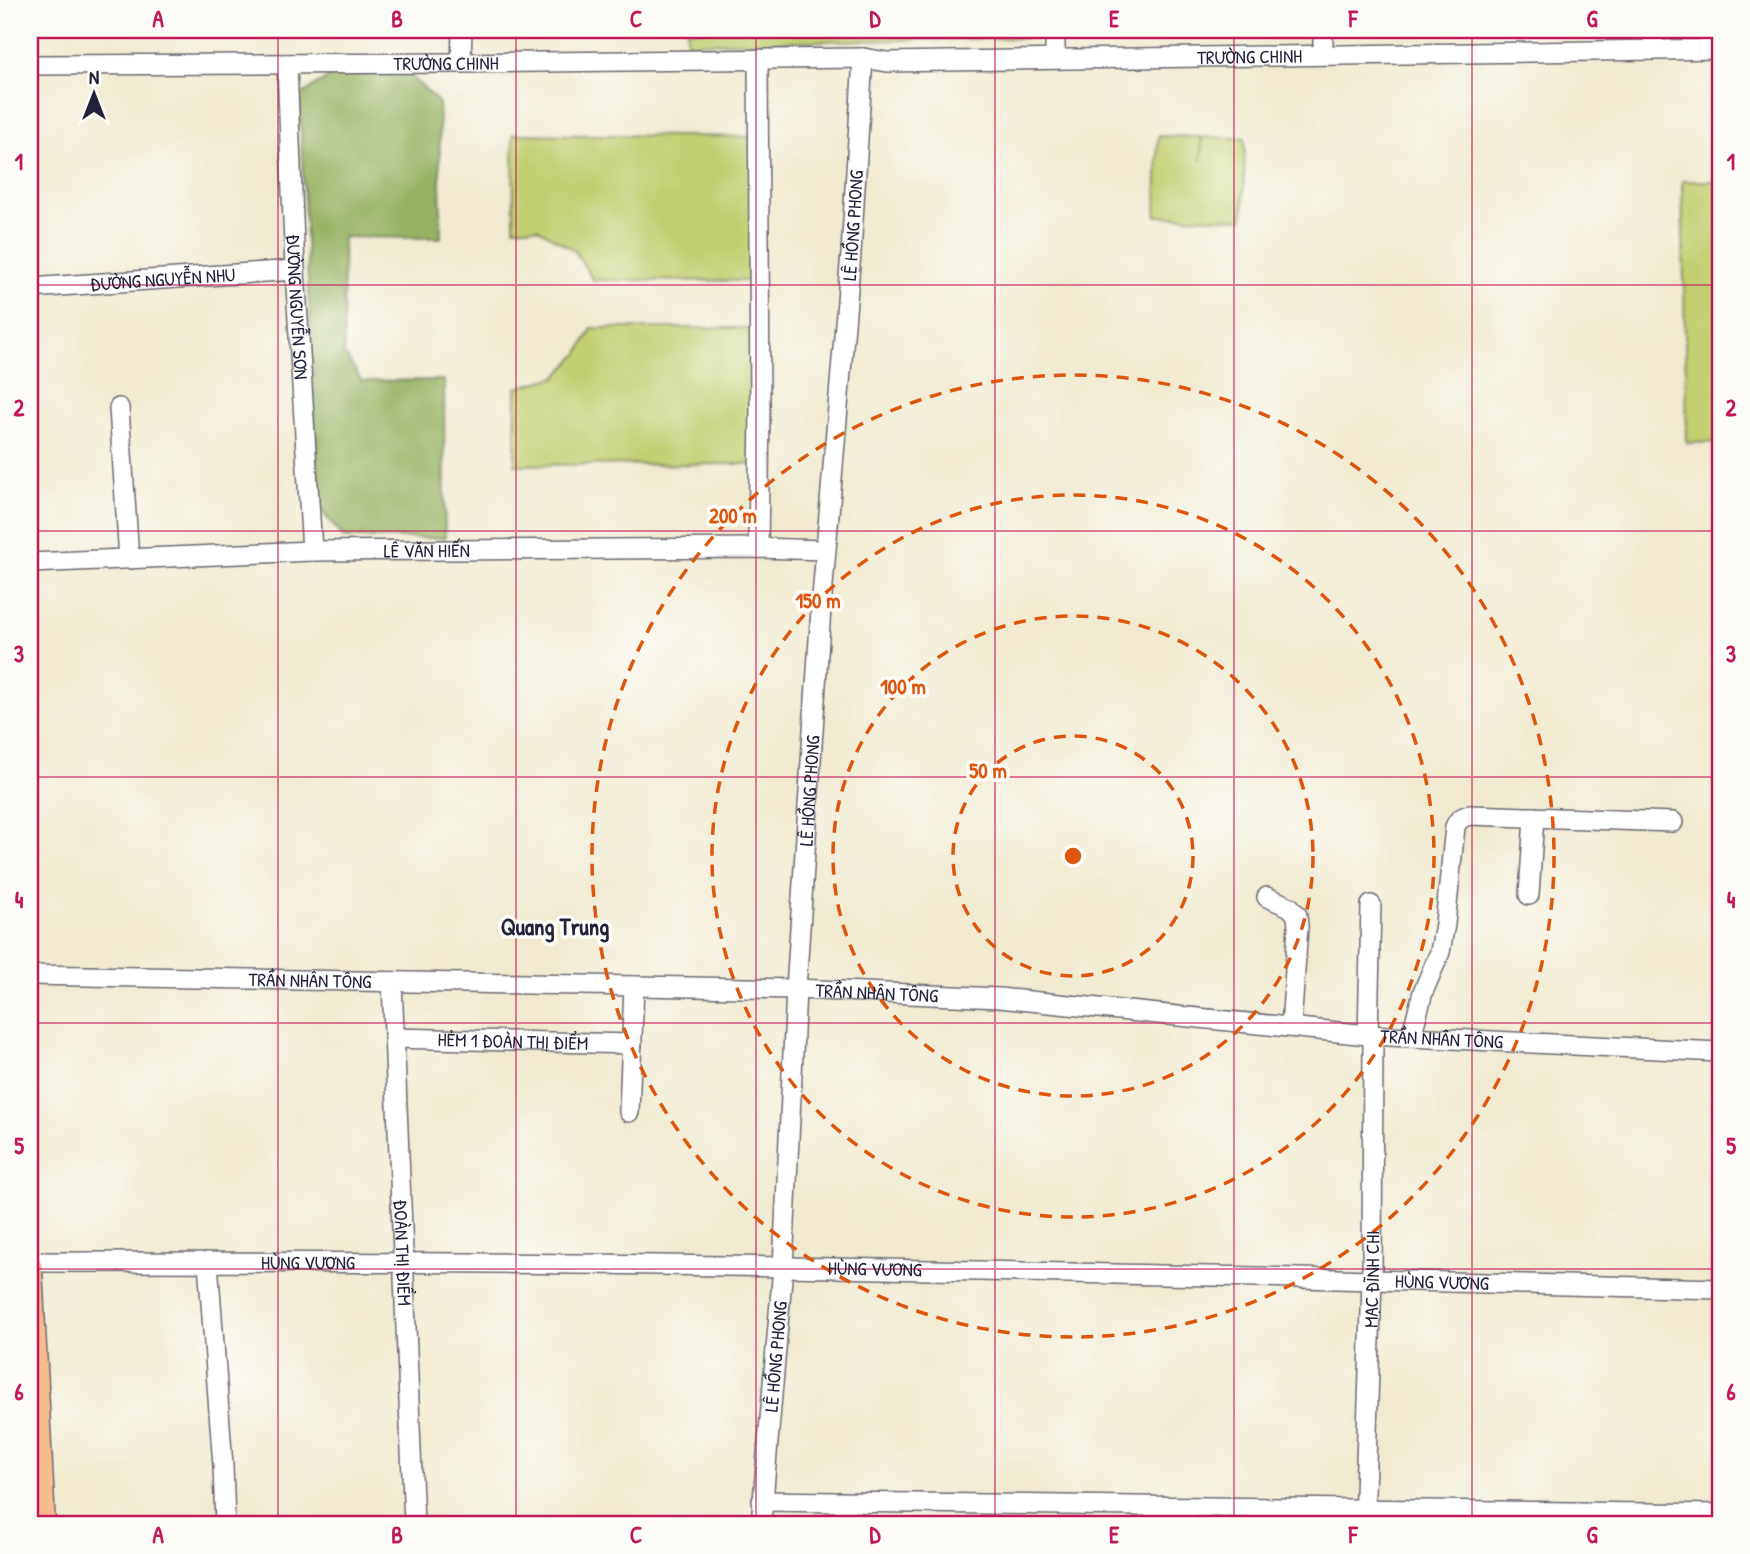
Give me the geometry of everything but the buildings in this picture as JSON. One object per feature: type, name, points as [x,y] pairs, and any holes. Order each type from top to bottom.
[{"type":"main road","points":[[30,1269],[43,1524]]},
{"type":"street","points":[[461,63],[462,30]]},
{"type":"street","points":[[1055,30],[1055,50]]},
{"type":"street","name":"TRƯỜNG CHINH","points":[[863,58],[887,50],[1055,50],[1323,37],[1653,40],[1720,49]]},
{"type":"street","name":"TRƯỜNG CHINH","points":[[30,65],[863,58],[887,62],[1720,39]]},
{"type":"street","name":"LÊ HỒNG PHONG","points":[[761,1524],[783,1267],[796,989],[825,550],[851,253],[863,58]]},
{"type":"street","points":[[758,60],[758,548]]},
{"type":"street","name":"ĐƯỜNG NGUYỄN SƠN","points":[[287,64],[295,270],[312,551]]},
{"type":"street","name":"ĐƯỜNG NGUYỄN NHU","points":[[30,288],[295,270]]},
{"type":"street","points":[[119,408],[129,559]]},
{"type":"street","name":"LÊ VĂN HIẾN","points":[[30,563],[312,551],[758,548],[825,550]]},
{"type":"street","points":[[1411,1037],[1423,992],[1440,952],[1446,924],[1455,827],[1458,820],[1470,815],[1673,822]]},
{"type":"street","points":[[1530,895],[1534,817]]},
{"type":"street","points":[[1267,897],[1290,907],[1297,915],[1291,1027]]},
{"type":"street","name":"MẠC ĐĨNH CHI","points":[[1364,1516],[1372,1279],[1371,905]]},
{"type":"street","name":"TRẦN NHÂN TÔNG","points":[[30,975],[796,989],[1036,1000],[1370,1035],[1720,1052]]},
{"type":"street","name":"ĐOÀN THỊ ĐIỂM","points":[[392,982],[414,1524]]},
{"type":"street","points":[[629,1112],[634,986]]},
{"type":"street","name":"HẺM 1 ĐOÀN THỊ ĐIỂM","points":[[394,1038],[632,1044]]},
{"type":"street","name":"HÙNG VƯƠNG","points":[[30,1262],[783,1267],[1720,1289]]},
{"type":"street","points":[[208,1262],[225,1524]]},
{"type":"street","points":[[762,1501],[1364,1516],[1720,1514]]},
{"type":"green space","points":[[687,30],[1040,30],[1031,38],[687,43]]},
{"type":"green space","points":[[334,74],[410,75],[439,103],[441,238],[343,237],[344,353],[362,381],[444,380],[445,538],[344,538],[319,508],[299,96]]},
{"type":"green space","points":[[513,134],[758,137],[759,281],[593,280],[575,251],[537,228],[514,228]]},
{"type":"green space","points":[[1158,136],[1201,137],[1201,161],[1202,137],[1245,138],[1243,219],[1156,216]]},
{"type":"green space","points":[[1682,181],[1720,181],[1720,442],[1687,443]]},
{"type":"green space","points":[[592,328],[759,328],[759,464],[515,465],[516,388],[556,377],[579,353]]},
{"type":"district","name":"Quang Trung","points":[[555,927]]}]
